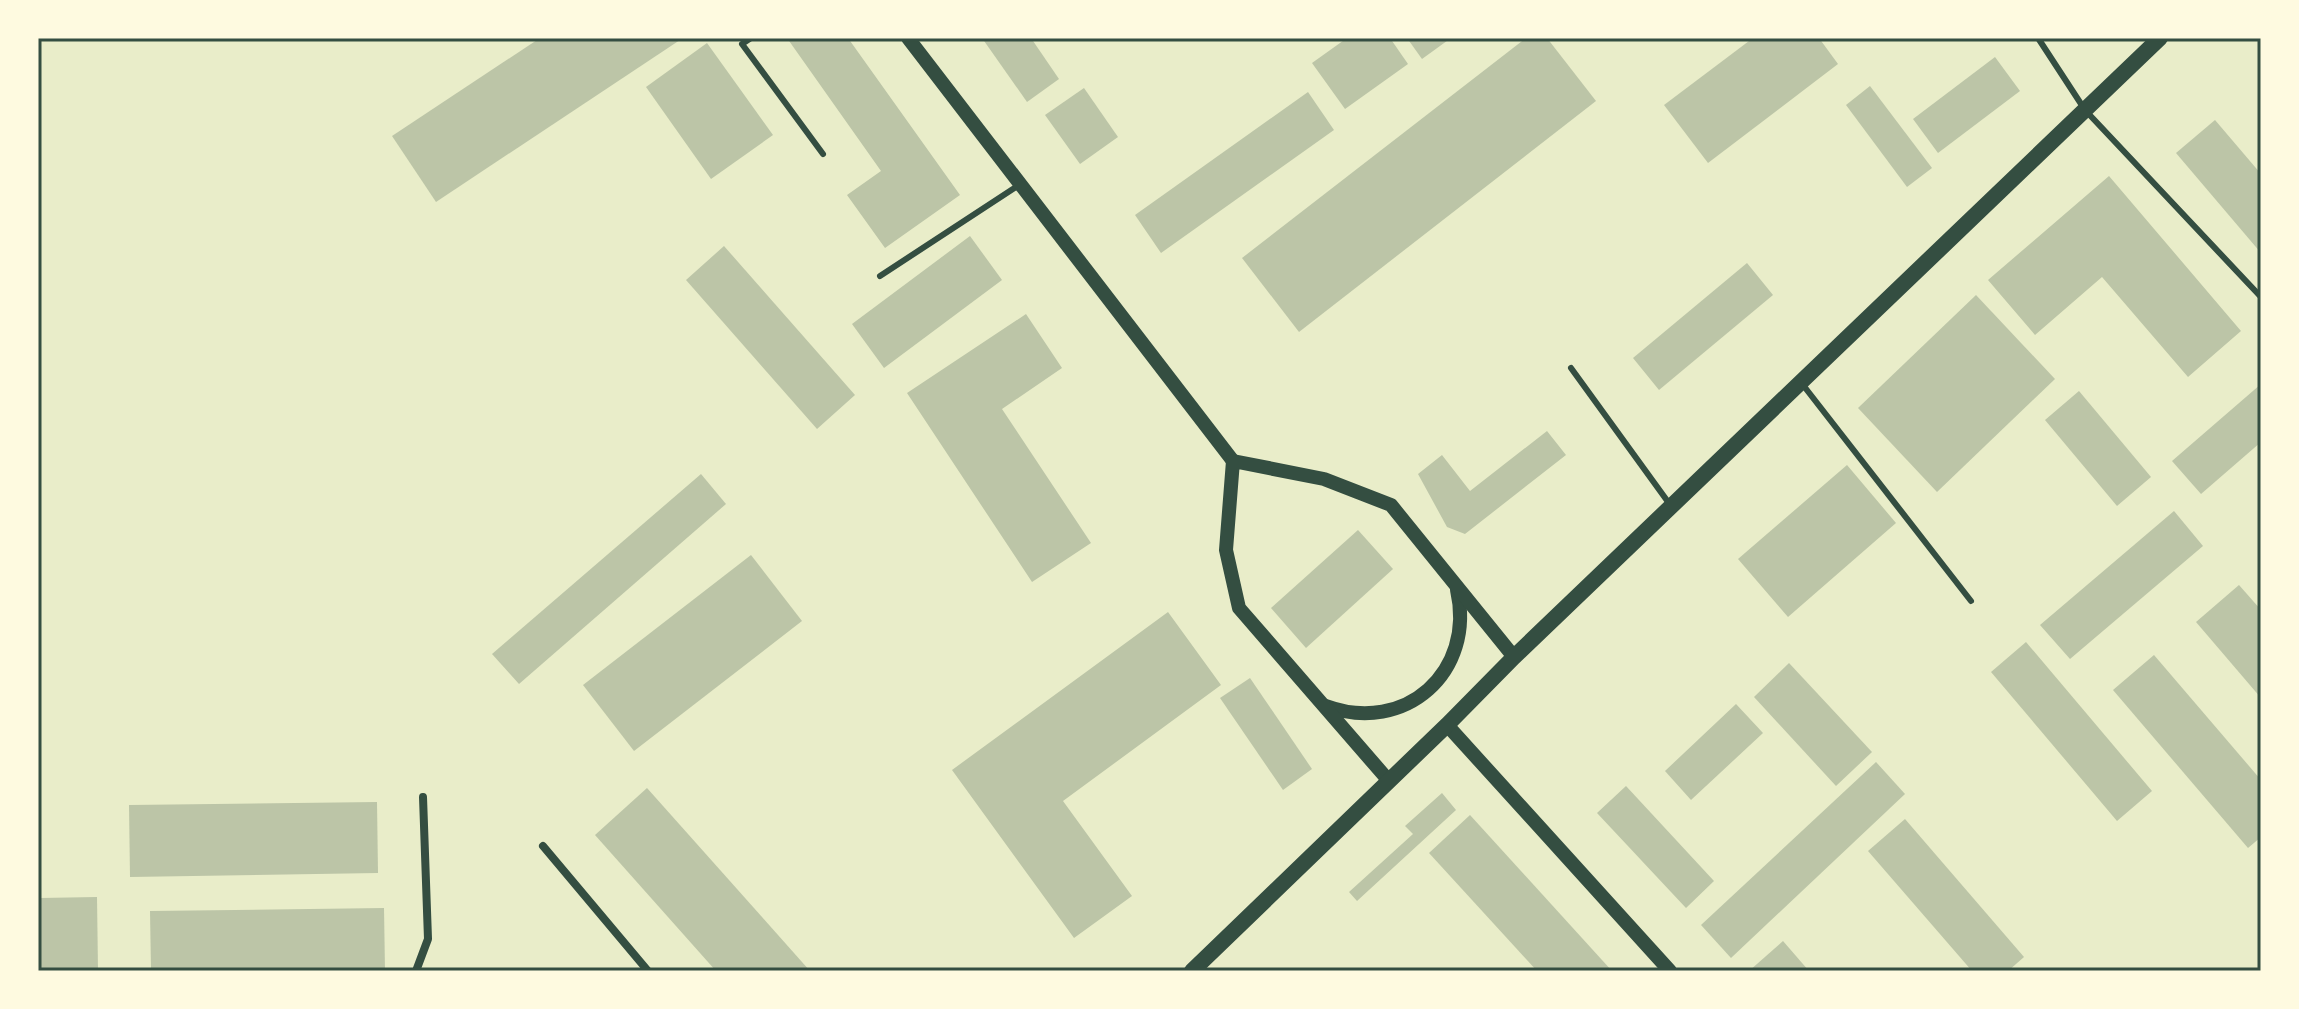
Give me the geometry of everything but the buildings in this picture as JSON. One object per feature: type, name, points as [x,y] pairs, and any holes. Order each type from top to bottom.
[{"type":"main road","points":[[1192,971],[1514,657],[2160,38]]},
{"type":"street","points":[[908,38],[1233,461],[1324,479],[1391,505],[1514,657]]},
{"type":"street","points":[[1233,461],[1226,550],[1239,608],[1389,781]]},
{"type":"street","points":[[1322,705],[1342,712],[1384,712],[1405,706],[1430,688],[1449,664],[1457,646],[1461,606],[1456,586]]},
{"type":"street","points":[[1447,725],[1670,971]]},
{"type":"street","points":[[416,971],[428,939],[423,797]]},
{"type":"street","points":[[543,846],[648,971]]},
{"type":"lane","points":[[751,38],[742,44],[823,154]]},
{"type":"lane","points":[[2038,38],[2085,110],[2261,297]]},
{"type":"lane","points":[[880,276],[1019,185]]},
{"type":"lane","points":[[1571,368],[1671,506]]},
{"type":"lane","points":[[1800,382],[1971,601]]}]
